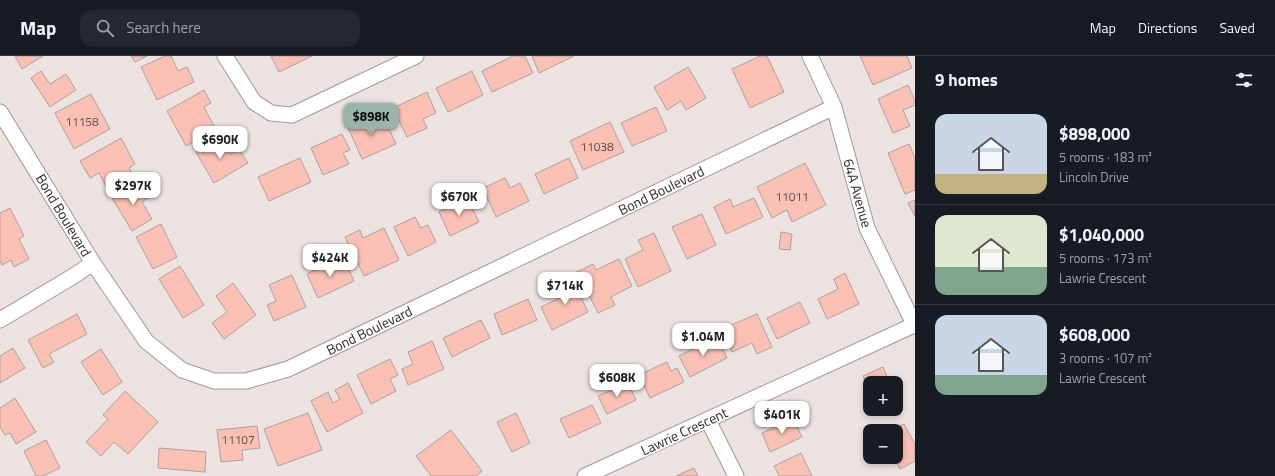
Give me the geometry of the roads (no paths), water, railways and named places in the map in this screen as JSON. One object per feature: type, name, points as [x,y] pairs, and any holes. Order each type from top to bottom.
[{"type":"street","points":[[226,56],[254,102],[271,113],[292,115],[416,56]]},
{"type":"street","name":"64A Avenue","points":[[810,56],[834,107],[867,228],[915,325]]},
{"type":"street","name":"Bond Boulevard","points":[[0,112],[93,263],[146,341],[182,370],[214,381],[246,381],[288,369],[834,107]]},
{"type":"street","points":[[0,320],[93,263]]},
{"type":"street","name":"Lawrie Crescent","points":[[585,476],[915,325]]},
{"type":"street","points":[[708,420],[736,476]]}]
